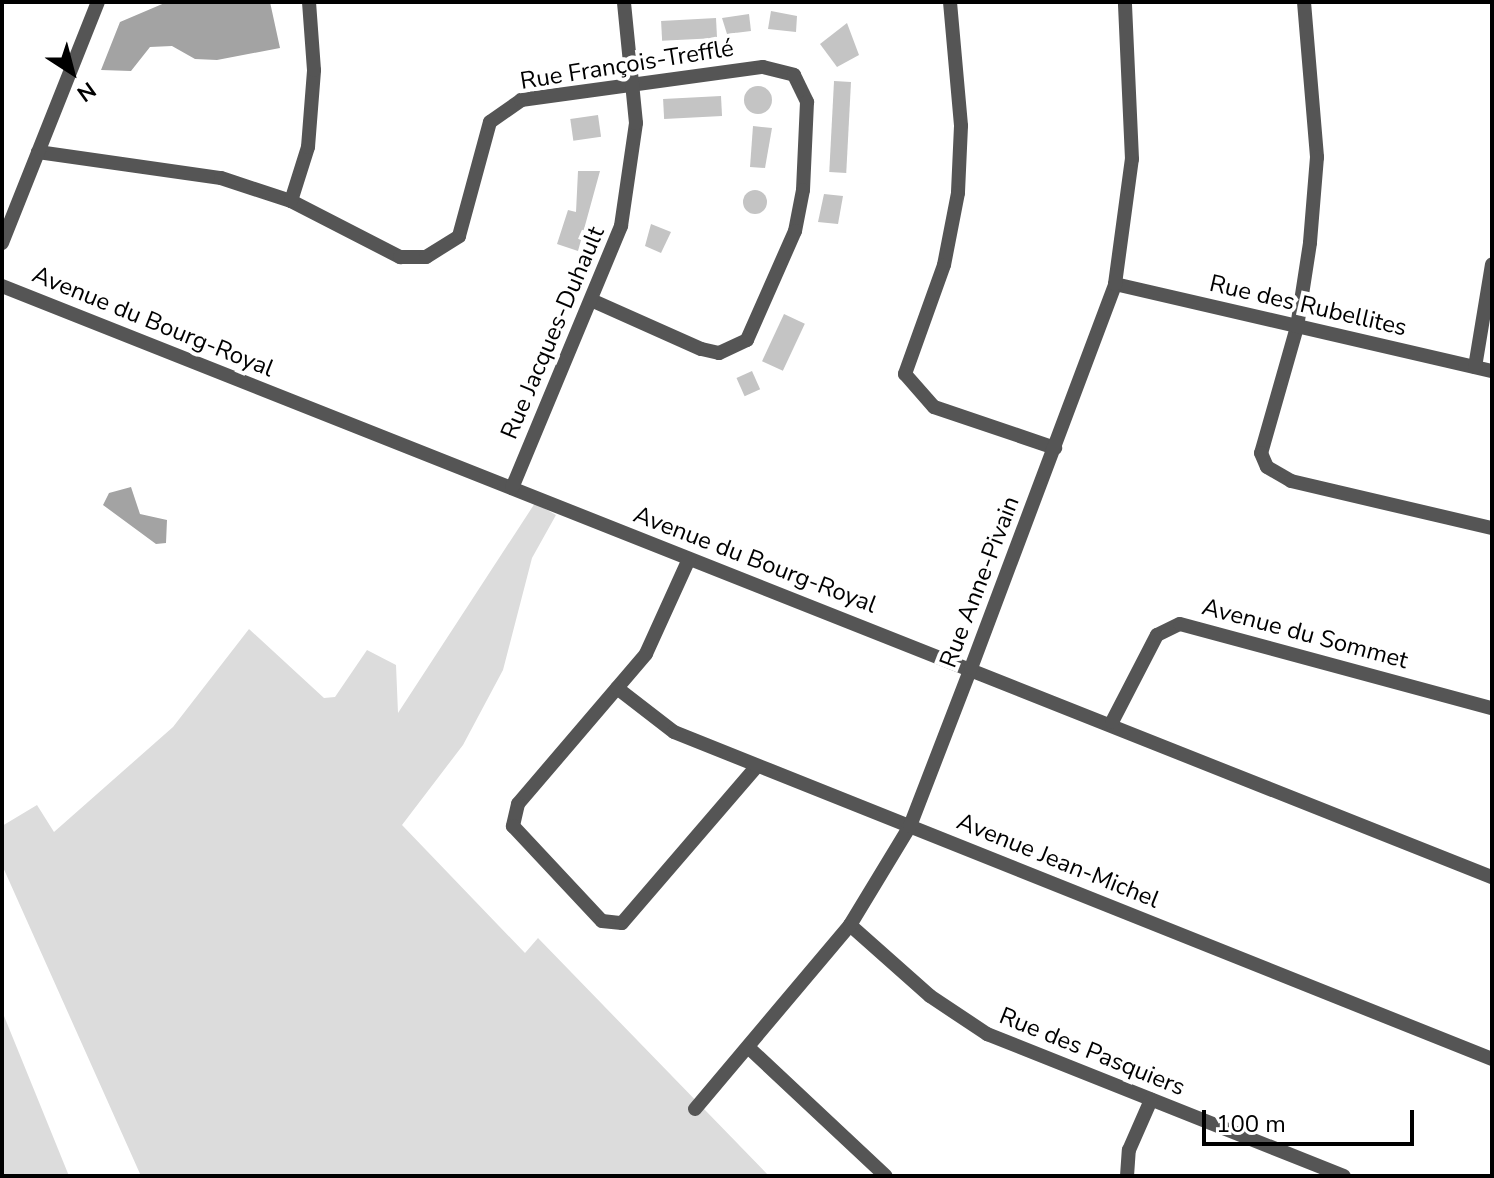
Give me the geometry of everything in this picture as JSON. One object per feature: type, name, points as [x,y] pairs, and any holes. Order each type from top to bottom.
[{"type":"street","points":[[2,243],[98,2]]},
{"type":"street","points":[[291,201],[308,147],[314,70],[309,2]]},
{"type":"street","name":"Rue Jacques-Duhault","points":[[512,488],[621,226],[636,84],[624,2]]},
{"type":"street","points":[[950,2],[958,193],[944,265],[905,374],[934,407],[1055,448]]},
{"type":"street","name":"Rue Anne-Pivain","points":[[695,1109],[850,925],[910,826],[1115,284],[1132,159],[1125,2]]},
{"type":"street","points":[[1304,2],[1317,157],[1297,327],[1260,440],[1267,467],[1291,481],[1492,528]]},
{"type":"street","name":"Rue François-Trefflé","points":[[38,152],[198,173],[291,201],[400,257],[426,257],[444,249],[469,219],[484,139],[505,109],[521,100],[763,67],[794,75],[807,102],[795,231],[759,324],[733,350],[701,349],[591,300]]},
{"type":"street","points":[[1475,367],[1492,264]]},
{"type":"street","name":"Rue des Rubellites","points":[[1115,284],[1492,371]]},
{"type":"street","name":"Avenue du Bourg-Royal","points":[[2,286],[689,559],[1112,722],[1492,877]]},
{"type":"street","points":[[689,559],[660,630],[617,688],[513,813],[519,836],[602,921],[635,916],[757,766]]},
{"type":"street","name":"Avenue du Sommet","points":[[1112,722],[1157,635],[1180,624],[1492,708]]},
{"type":"street","name":"Avenue Jean-Michel","points":[[617,688],[674,732],[1492,1059]]},
{"type":"street","name":"Rue des Pasquiers","points":[[850,925],[959,1019],[1151,1100],[1344,1176]]},
{"type":"street","points":[[749,1048],[886,1176]]},
{"type":"street","points":[[1127,1176],[1129,1150],[1151,1100]]},
{"type":"shaded area","points":[[167,2],[270,2],[280,48],[217,60],[195,59],[172,46],[150,47],[131,71],[101,70],[120,22]]},
{"type":"shaded area","points":[[131,487],[140,514],[167,520],[166,543],[156,544],[103,505],[109,493]]},
{"type":"shaded area","points":[[535,503],[556,515],[532,558],[503,670],[463,745],[402,825],[525,953],[538,938],[769,1176],[141,1176],[2,865],[2,826],[37,805],[54,832],[173,727],[249,629],[324,698],[335,697],[367,650],[396,665],[398,713]]},
{"type":"shaded area","points":[[2,1011],[69,1176],[2,1176]]},
{"type":"building","points":[[771,11],[797,16],[796,32],[768,29]]},
{"type":"building","points":[[749,14],[751,31],[727,34],[722,18]]},
{"type":"building","points":[[716,18],[717,38],[662,41],[661,21]]},
{"type":"building","points":[[847,23],[859,55],[837,67],[820,44]]},
{"type":"building","points":[[834,81],[851,82],[846,173],[829,172]]},
{"type":"building","points":[[758,86],[768,90],[772,100],[768,110],[758,114],[748,110],[744,100],[748,90]]},
{"type":"building","points":[[721,96],[722,116],[664,119],[663,99]]},
{"type":"building","points":[[598,115],[601,137],[573,141],[570,119]]},
{"type":"building","points":[[753,126],[772,128],[765,168],[750,167]]},
{"type":"building","points":[[578,171],[600,171],[578,251],[557,244],[568,210],[576,212]]},
{"type":"building","points":[[755,190],[764,193],[767,202],[764,211],[755,214],[746,211],[743,202],[746,193]]},
{"type":"building","points":[[824,194],[843,196],[838,224],[818,222]]},
{"type":"building","points":[[651,224],[671,232],[661,253],[645,246]]},
{"type":"building","points":[[784,314],[805,324],[783,371],[762,361]]},
{"type":"building","points":[[752,371],[760,389],[745,396],[736,378]]}]
